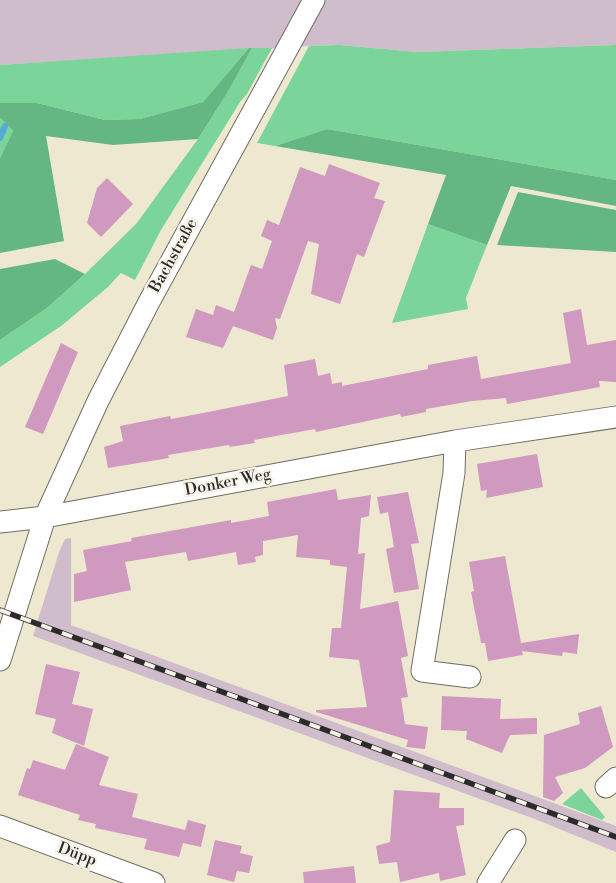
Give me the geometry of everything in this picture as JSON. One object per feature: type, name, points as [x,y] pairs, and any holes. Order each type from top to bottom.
[{"type":"street","name":"Bachstraße","points":[[0,660],[45,517],[98,401],[144,310],[314,0]]},
{"type":"street","name":"Donker Weg","points":[[0,522],[45,517],[455,440],[616,417]]},
{"type":"street","points":[[455,440],[454,473],[422,671],[470,677]]},
{"type":"street","name":"Düpp","points":[[0,826],[154,883]]},
{"type":"street","points":[[488,883],[515,840]]},
{"type":"shaded area","points":[[0,0],[616,0],[616,45],[418,52],[339,45],[0,65]]},
{"type":"shaded area","points":[[71,538],[71,625],[616,826],[616,852],[532,818],[33,636],[59,552],[65,539]]},
{"type":"green space","points":[[339,45],[418,52],[616,45],[616,180],[327,129],[275,146],[257,143],[309,46]]},
{"type":"green space","points":[[249,48],[203,102],[140,119],[105,120],[37,103],[0,103],[0,65]]},
{"type":"green space","points":[[249,48],[252,48],[229,90],[198,139],[113,145],[46,136],[64,241],[0,253],[0,158],[13,131],[0,119],[0,103],[37,103],[105,120],[140,119],[203,102]]},
{"type":"green space","points":[[252,48],[272,48],[247,94],[240,102],[161,230],[135,280],[121,273],[108,287],[61,326],[0,367],[0,340],[47,308],[136,224],[198,139],[229,90]]},
{"type":"green space","points":[[1,117],[13,131],[0,158],[0,119]]},
{"type":"green space","points":[[327,129],[616,180],[616,206],[511,186],[487,245],[428,224],[446,175],[275,146]]},
{"type":"green space","points":[[518,192],[616,210],[616,252],[497,245]]},
{"type":"green space","points":[[428,224],[487,245],[466,298],[468,309],[392,323]]},
{"type":"green space","points":[[55,259],[85,274],[47,308],[0,340],[0,269]]},
{"type":"green space","points":[[581,788],[605,817],[602,820],[562,804]]},
{"type":"building","points":[[329,164],[380,183],[374,198],[385,201],[364,257],[357,254],[340,304],[311,294],[319,244],[308,241],[280,319],[275,318],[277,328],[273,340],[233,326],[223,348],[186,337],[196,309],[213,315],[216,305],[234,312],[251,265],[262,269],[272,241],[261,236],[267,220],[279,225],[300,167],[325,176]]},
{"type":"building","points":[[107,178],[133,204],[101,237],[87,223],[97,188]]},
{"type":"building","points":[[581,309],[587,345],[616,340],[616,382],[599,381],[600,387],[507,404],[506,398],[472,401],[426,409],[426,412],[401,417],[400,414],[316,432],[315,429],[254,440],[255,443],[230,447],[229,445],[168,455],[169,458],[108,468],[104,447],[123,441],[120,426],[170,416],[171,419],[288,396],[284,365],[315,359],[318,376],[330,373],[332,384],[342,382],[342,386],[428,369],[428,365],[477,356],[481,379],[571,363],[563,313]]},
{"type":"building","points":[[61,343],[78,352],[43,434],[25,427]]},
{"type":"building","points":[[537,454],[543,487],[486,498],[487,490],[481,491],[477,464]]},
{"type":"building","points":[[336,489],[338,500],[371,495],[369,516],[361,518],[358,554],[365,553],[360,609],[398,601],[408,656],[401,658],[408,697],[401,698],[405,724],[428,727],[425,749],[406,747],[408,740],[316,712],[316,710],[367,707],[359,660],[329,657],[332,628],[341,628],[347,567],[330,565],[330,560],[296,557],[298,535],[263,541],[263,555],[255,557],[256,562],[238,565],[236,552],[188,561],[186,552],[125,562],[131,590],[74,602],[74,574],[87,571],[83,550],[132,541],[131,538],[231,520],[231,523],[269,516],[267,502]]},
{"type":"building","points":[[408,492],[419,543],[411,544],[419,589],[394,593],[386,549],[394,547],[388,512],[380,514],[377,497]]},
{"type":"building","points":[[505,556],[521,643],[579,634],[577,654],[563,652],[562,656],[522,651],[523,655],[488,661],[485,643],[481,643],[471,592],[474,591],[469,562]]},
{"type":"building","points":[[46,664],[80,672],[72,704],[93,709],[84,746],[52,733],[56,719],[35,714]]},
{"type":"building","points":[[442,696],[501,699],[500,719],[537,718],[537,734],[510,735],[502,753],[466,739],[467,731],[441,730]]},
{"type":"building","points":[[601,706],[613,747],[585,768],[555,777],[563,793],[554,801],[543,797],[544,735],[580,724],[578,713]]},
{"type":"building","points":[[76,744],[109,757],[99,785],[138,794],[132,817],[185,830],[188,820],[206,825],[201,847],[183,843],[179,857],[144,849],[147,839],[95,828],[96,824],[78,820],[80,815],[18,795],[27,768],[30,769],[33,760],[65,770]]},
{"type":"building","points":[[394,790],[440,793],[439,808],[464,808],[464,825],[456,826],[466,875],[440,881],[439,873],[400,882],[397,862],[379,864],[376,846],[390,842]]},
{"type":"building","points":[[215,840],[242,846],[240,853],[253,856],[249,873],[237,871],[234,882],[207,875]]},
{"type":"building","points":[[354,866],[356,883],[304,883],[303,872]]},
{"type":"waterway","points":[[0,138],[5,126]]},
{"type":"railway","points":[[0,610],[616,837]]}]
